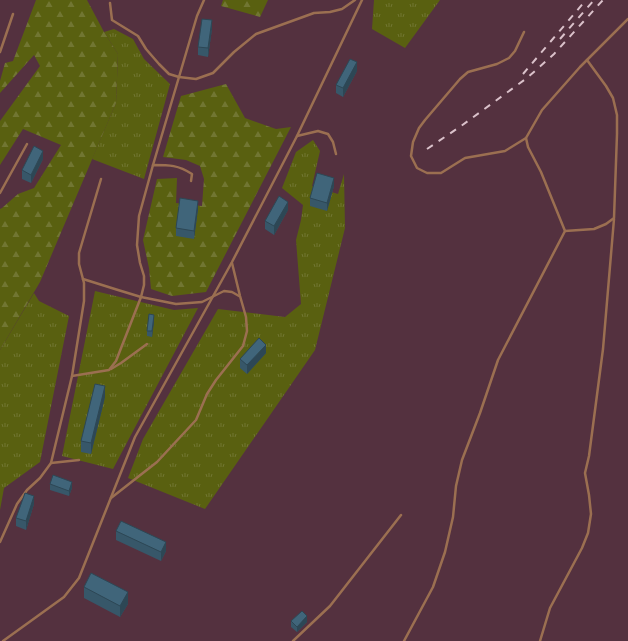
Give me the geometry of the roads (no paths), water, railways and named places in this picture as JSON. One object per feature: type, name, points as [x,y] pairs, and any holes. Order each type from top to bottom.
[{"type":"lane","points":[[109,370],[116,361],[144,285],[144,276],[137,245],[140,216],[153,165],[197,16],[204,0]]},
{"type":"lane","points":[[110,3],[112,20],[138,36],[146,49],[169,74],[196,79],[213,73],[234,52],[256,34],[314,13],[330,12],[342,9],[355,0]]},
{"type":"lane","points":[[3,641],[64,597],[79,578],[135,437],[232,262],[297,136],[362,0]]},
{"type":"lane","points":[[0,52],[13,14]]},
{"type":"lane","points":[[524,32],[515,51],[509,58],[497,64],[468,72],[424,120],[413,142],[411,156],[418,168],[427,173],[441,173],[465,158],[505,151],[526,138],[542,110],[587,60],[628,19]]},
{"type":"lane","points":[[540,641],[550,608],[579,554],[588,533],[591,514],[585,473],[589,456],[604,349],[614,218],[617,115],[613,98],[587,60]]},
{"type":"lane","points":[[297,136],[318,132],[328,134],[333,142],[336,154]]},
{"type":"lane","points":[[404,641],[433,587],[445,552],[462,460],[498,360],[565,231],[541,172],[528,147],[526,138]]},
{"type":"lane","points":[[0,193],[27,144]]},
{"type":"lane","points":[[153,165],[170,165],[183,168],[192,174],[192,181]]},
{"type":"lane","points":[[0,542],[17,504],[27,490],[40,478],[51,462],[72,376],[84,301],[84,283],[79,264],[79,253],[101,179]]},
{"type":"lane","points":[[565,231],[594,229],[606,224],[614,218]]},
{"type":"lane","points":[[110,498],[157,462],[196,420],[207,394],[242,346],[247,331],[246,316],[232,262]]},
{"type":"lane","points":[[83,278],[118,290],[176,304],[202,302],[224,291],[232,292],[240,296]]},
{"type":"lane","points":[[72,376],[109,370],[147,344]]},
{"type":"lane","points":[[51,462],[79,460]]},
{"type":"lane","points":[[293,641],[330,606],[401,515]]},
{"type":"railway","points":[[523,74],[586,0]]},
{"type":"railway","points":[[560,39],[594,0]]},
{"type":"railway","points":[[427,149],[527,78],[554,54],[603,0]]}]
